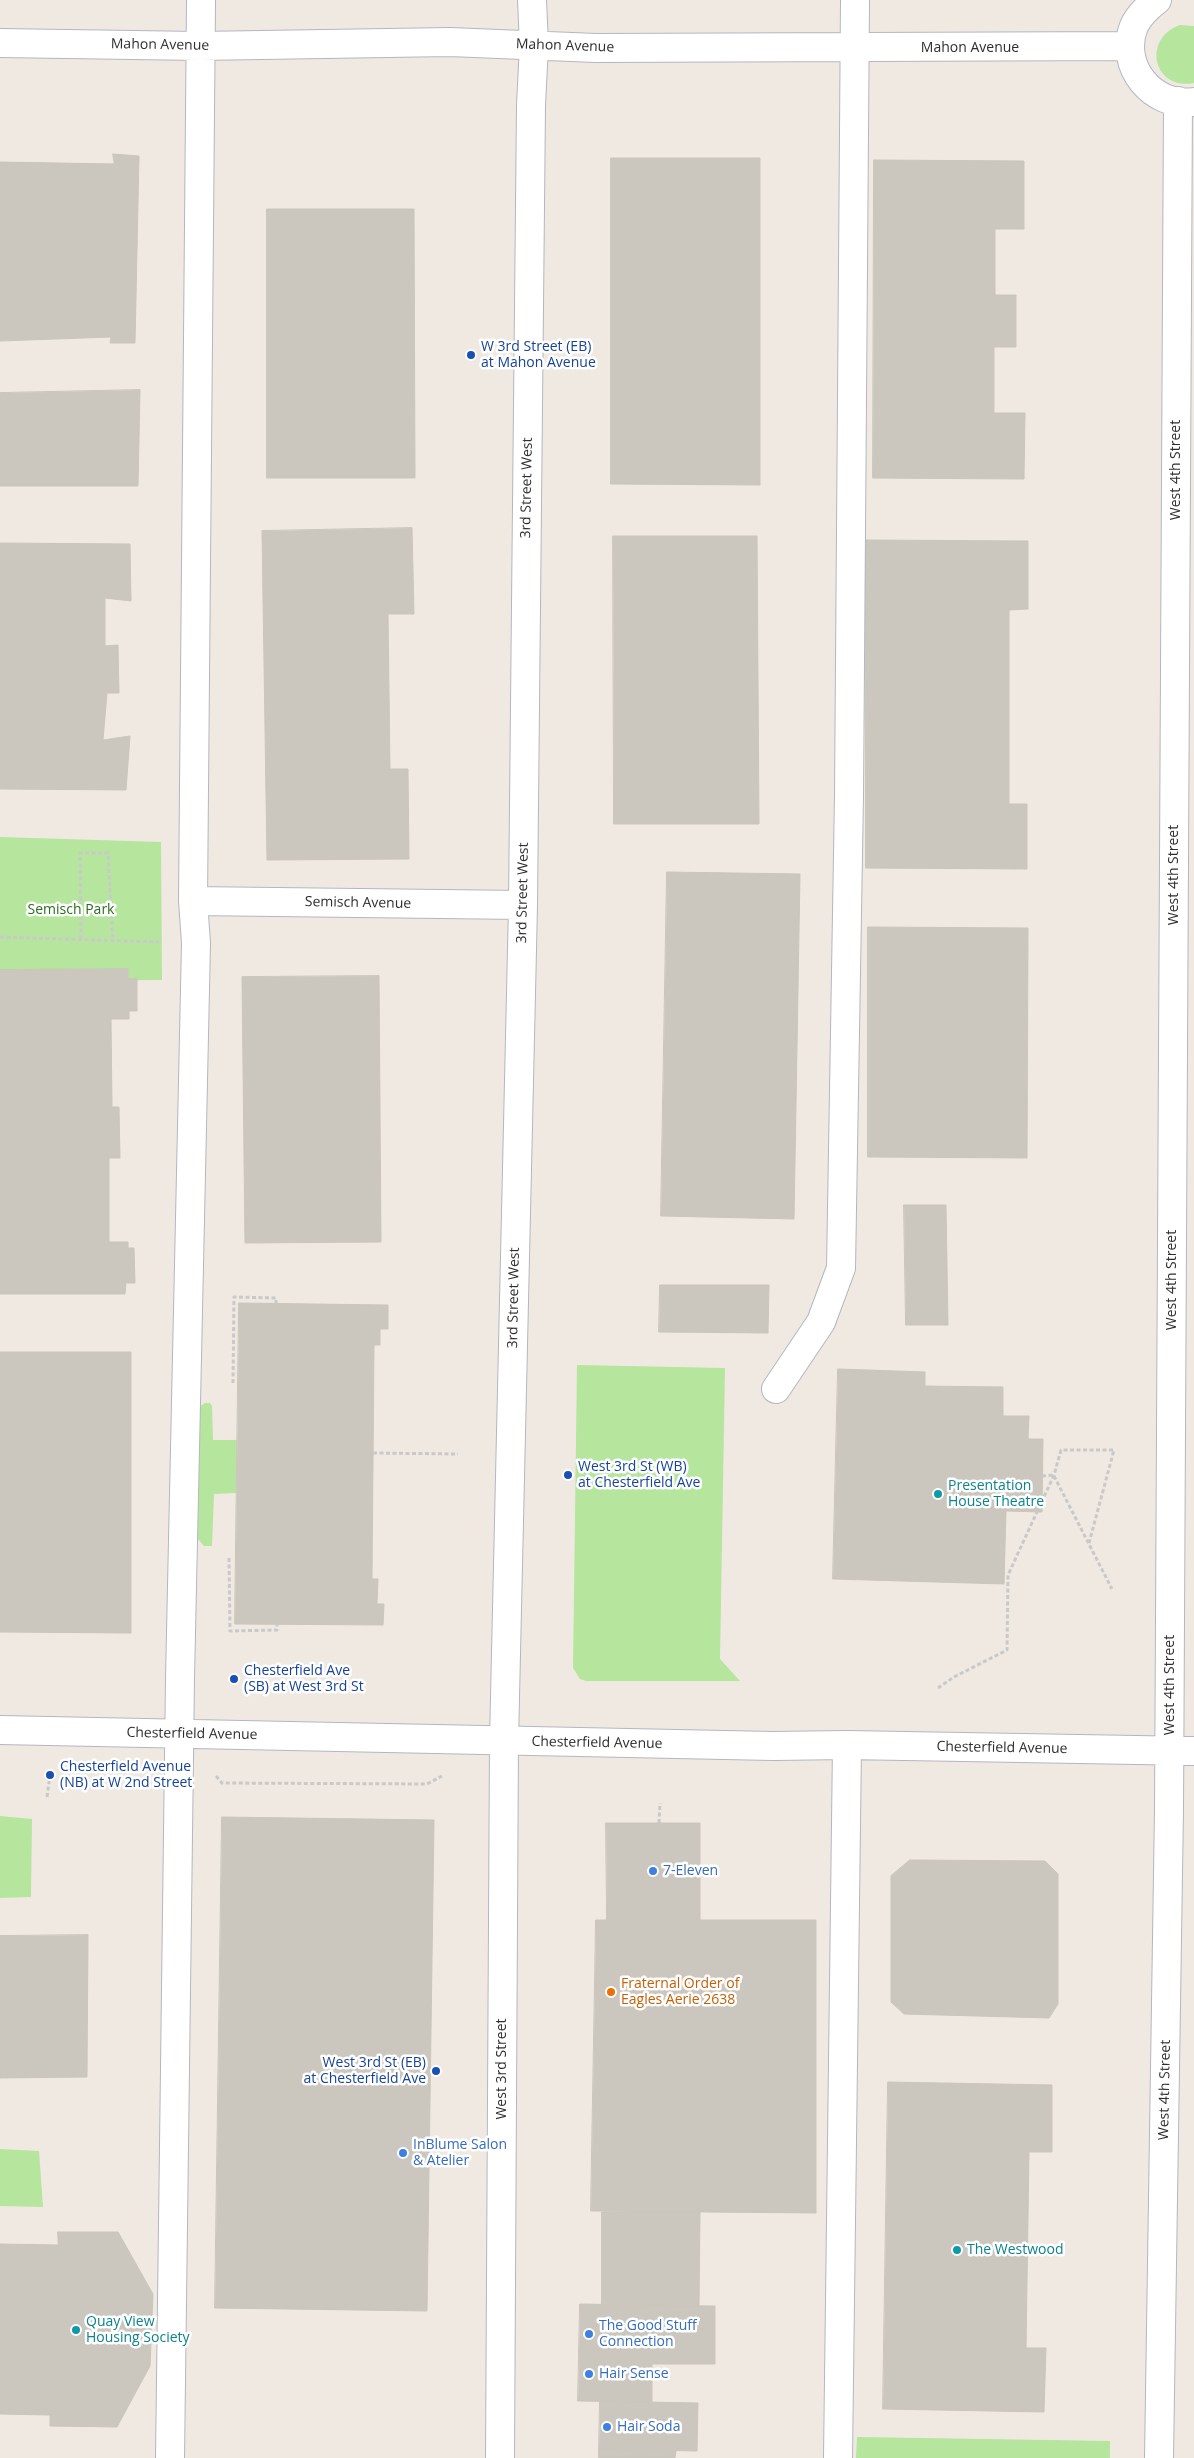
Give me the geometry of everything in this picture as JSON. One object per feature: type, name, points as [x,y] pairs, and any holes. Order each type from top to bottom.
[{"type":"street","points":[[170,2458],[179,1734],[196,943],[193,901],[200,0]]},
{"type":"street","points":[[532,0],[534,45]]},
{"type":"street","points":[[776,1389],[821,1322],[841,1268],[849,786],[855,0]]},
{"type":"street","points":[[1157,0],[1144,10],[1134,26],[1130,46],[1132,62],[1139,78],[1152,91],[1167,99],[1186,101]]},
{"type":"street","name":"Mahon Avenue","points":[[0,43],[200,46],[450,42],[596,48],[855,49],[1130,46]]},
{"type":"street","name":"3rd Street West","points":[[504,1740],[523,905],[531,114],[534,45]]},
{"type":"street","name":"West 4th Street","points":[[1159,2458],[1182,1751],[1186,101]]},
{"type":"street","name":"Semisch Avenue","points":[[193,901],[523,905]]},
{"type":"street","name":"Chesterfield Avenue","points":[[0,1730],[773,1746],[847,1745],[1182,1751]]},
{"type":"street","name":"West 3rd Street","points":[[500,2458],[504,1740]]},
{"type":"street","points":[[838,2458],[847,1745]]},
{"type":"path","points":[[81,940],[80,853],[108,853],[113,941]]},
{"type":"path","points":[[0,937],[196,943]]},
{"type":"path","points":[[233,1384],[234,1297],[276,1298],[276,1303]]},
{"type":"path","points":[[938,1688],[954,1677],[1007,1650],[1008,1575],[1054,1475],[1061,1450],[1114,1450],[1090,1543]]},
{"type":"path","points":[[373,1453],[458,1454]]},
{"type":"path","points":[[1042,1476],[1054,1475]]},
{"type":"path","points":[[1054,1475],[1112,1589]]},
{"type":"path","points":[[229,1558],[230,1631],[277,1630],[278,1624]]},
{"type":"path","points":[[47,1797],[50,1775]]},
{"type":"path","points":[[659,1823],[660,1803]]},
{"type":"green space","points":[[1180,25],[1194,26],[1194,83],[1180,83],[1169,79],[1162,72],[1157,62],[1160,41],[1168,32]]},
{"type":"green space","name":"Semisch Park","points":[[0,837],[161,842],[162,980],[0,981]]},
{"type":"green space","points":[[577,1365],[725,1368],[720,1659],[740,1681],[586,1681],[580,1679],[573,1668]]},
{"type":"green space","points":[[205,1403],[210,1403],[212,1406],[213,1440],[237,1440],[236,1493],[214,1494],[212,1546],[204,1546],[198,1539],[199,1407]]},
{"type":"green space","points":[[0,1816],[32,1819],[31,1897],[0,1898]]},
{"type":"green space","points":[[0,2149],[39,2151],[43,2207],[0,2206]]},
{"type":"green space","points":[[857,2437],[1110,2441],[1110,2458],[856,2458]]},
{"type":"building","points":[[113,154],[139,156],[135,343],[110,343],[111,337],[0,341],[0,162],[114,164]]},
{"type":"building","points":[[611,158],[760,158],[760,485],[611,484]]},
{"type":"building","points":[[874,160],[1024,161],[1024,229],[995,229],[995,295],[1016,295],[1016,347],[994,347],[994,413],[1025,413],[1024,479],[873,478]]},
{"type":"building","points":[[267,209],[414,209],[415,478],[267,478]]},
{"type":"building","points":[[140,390],[138,486],[0,486],[0,393]]},
{"type":"building","points":[[412,528],[414,614],[388,614],[390,769],[408,769],[409,859],[267,860],[262,531]]},
{"type":"building","points":[[613,536],[757,536],[759,824],[614,824]]},
{"type":"building","points":[[866,540],[1028,541],[1028,609],[1009,610],[1009,804],[1027,804],[1027,869],[866,868]]},
{"type":"building","points":[[0,543],[130,544],[131,601],[105,598],[105,646],[118,645],[119,693],[107,693],[103,740],[130,736],[126,790],[0,789]]},
{"type":"building","points":[[667,872],[800,874],[794,1219],[661,1216]]},
{"type":"building","points":[[868,927],[1028,928],[1027,1158],[868,1157]]},
{"type":"building","points":[[128,969],[128,979],[137,978],[137,1011],[129,1011],[129,1019],[111,1019],[112,1107],[119,1107],[120,1158],[109,1158],[109,1242],[128,1242],[128,1248],[134,1248],[135,1283],[126,1283],[125,1294],[0,1294],[0,970]]},
{"type":"building","points":[[379,976],[381,1242],[245,1243],[242,977]]},
{"type":"building","points":[[904,1205],[946,1205],[948,1325],[906,1325]]},
{"type":"building","points":[[660,1285],[769,1285],[768,1333],[659,1332]]},
{"type":"building","points":[[239,1303],[388,1305],[388,1329],[380,1329],[380,1345],[374,1345],[372,1579],[378,1579],[377,1604],[384,1604],[383,1625],[235,1624]]},
{"type":"building","points":[[0,1352],[131,1352],[131,1633],[0,1632]]},
{"type":"building","name":"Presentation House Theatre","points":[[838,1369],[925,1372],[925,1386],[1003,1387],[1003,1416],[1029,1416],[1028,1439],[1043,1439],[1042,1512],[1006,1511],[1004,1584],[833,1579]]},
{"type":"building","points":[[222,1817],[434,1820],[427,2311],[215,2308]]},
{"type":"building","name":"7-Eleven","points":[[606,1823],[700,1823],[700,1920],[607,1920]]},
{"type":"building","points":[[910,1860],[1045,1861],[1058,1874],[1058,2004],[1049,2018],[904,2014],[891,2002],[891,1876]]},
{"type":"building","points":[[596,1920],[816,1920],[816,2213],[591,2211]]},
{"type":"building","points":[[88,1935],[87,2077],[0,2078],[0,1936]]},
{"type":"building","name":"The Westwood","points":[[888,2082],[1052,2085],[1052,2152],[1029,2152],[1026,2348],[1046,2348],[1044,2412],[883,2409]]},
{"type":"building","points":[[602,2212],[700,2212],[699,2306],[602,2305]]},
{"type":"building","name":"Quay View Housing Society","points":[[58,2232],[118,2232],[153,2294],[150,2366],[117,2427],[50,2426],[50,2415],[0,2414],[0,2244],[58,2245]]},
{"type":"building","points":[[580,2304],[715,2306],[715,2364],[652,2364],[652,2402],[578,2401]]},
{"type":"building","points":[[600,2401],[698,2403],[697,2451],[599,2449]]},
{"type":"building","points":[[599,2449],[676,2451],[675,2458],[599,2458]]},
{"type":"place","name":"W 3rd Street (EB) at Mahon Avenue","points":[[471,355]]},
{"type":"place","name":"West 3rd St (WB) at Chesterfield Ave","points":[[568,1475]]},
{"type":"place","name":"Presentation House Theatre","points":[[938,1494]]},
{"type":"place","name":"Chesterfield Ave (SB) at West 3rd St","points":[[234,1679]]},
{"type":"place","name":"Chesterfield Avenue (NB) at W 2nd Street","points":[[50,1775]]},
{"type":"place","name":"7-Eleven","points":[[653,1871]]},
{"type":"place","name":"Fraternal Order of Eagles Aerie 2638","points":[[611,1992]]},
{"type":"place","name":"West 3rd St (EB) at Chesterfield Ave","points":[[436,2071]]},
{"type":"place","name":"InBlume Salon & Atelier","points":[[403,2153]]},
{"type":"place","name":"The Westwood","points":[[957,2250]]},
{"type":"place","name":"Quay View Housing Society","points":[[76,2330]]},
{"type":"place","name":"The Good Stuff Connection","points":[[589,2334]]},
{"type":"place","name":"Hair Sense","points":[[589,2374]]},
{"type":"place","name":"Hair Soda","points":[[607,2427]]}]
